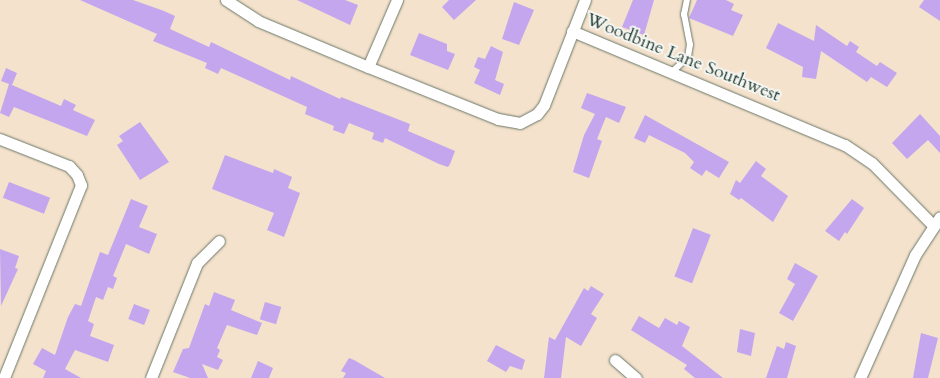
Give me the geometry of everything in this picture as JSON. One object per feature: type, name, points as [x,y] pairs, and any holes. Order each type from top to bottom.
[{"type":"street","name":"Woodbine Lane Southwest","points":[[226,0],[258,21],[498,119],[520,123],[537,114],[544,105],[572,31],[845,145],[872,163],[937,221]]},
{"type":"street","points":[[368,67],[397,0]]},
{"type":"street","points":[[572,31],[584,0]]},
{"type":"street","points":[[0,138],[68,166],[78,175],[80,194],[4,378]]},
{"type":"street","points":[[860,378],[916,255],[937,221]]},
{"type":"street","points":[[151,378],[197,263],[219,241]]},
{"type":"street","points":[[615,360],[636,378]]},
{"type":"lane","points":[[672,72],[688,57],[690,45],[684,15],[687,0]]},
{"type":"building","points":[[80,0],[133,0],[164,11],[175,16],[170,29],[209,47],[211,42],[290,80],[291,76],[340,99],[341,97],[410,124],[408,131],[455,151],[450,164],[448,167],[439,164],[385,138],[383,143],[372,139],[374,133],[349,123],[344,134],[333,130],[334,126],[305,114],[307,107],[221,68],[218,74],[205,68],[207,63],[153,41],[157,34]]},
{"type":"building","points":[[297,0],[345,0],[358,5],[350,25]]},
{"type":"building","points":[[449,0],[476,0],[454,20],[442,7]]},
{"type":"building","points":[[633,0],[654,0],[644,35],[622,27]]},
{"type":"building","points":[[697,0],[726,0],[734,4],[731,10],[743,15],[733,36],[689,18]]},
{"type":"building","points":[[924,0],[940,0],[940,21],[919,7]]},
{"type":"building","points":[[514,2],[534,10],[519,45],[502,39]]},
{"type":"building","points":[[778,23],[814,41],[816,25],[847,46],[850,41],[859,47],[856,52],[877,66],[880,62],[897,73],[887,87],[871,77],[867,82],[821,51],[816,79],[802,77],[803,67],[766,48]]},
{"type":"building","points":[[419,33],[447,44],[447,51],[455,54],[448,70],[410,55]]},
{"type":"building","points":[[491,46],[503,52],[495,80],[504,84],[500,95],[474,83],[480,70],[474,67],[478,57],[485,59]]},
{"type":"building","points":[[6,68],[17,73],[12,85],[61,106],[64,99],[76,105],[73,110],[95,120],[87,136],[14,107],[9,117],[0,113],[9,84],[1,81]]},
{"type":"building","points":[[587,93],[626,107],[619,123],[606,117],[597,139],[602,141],[589,178],[573,172],[584,135],[595,114],[581,108]]},
{"type":"building","points":[[920,114],[940,136],[940,153],[928,140],[907,159],[892,143]]},
{"type":"building","points":[[645,115],[729,162],[719,178],[706,170],[702,176],[690,168],[694,162],[685,153],[649,135],[645,143],[634,138]]},
{"type":"building","points":[[140,122],[169,162],[140,180],[117,145],[123,141],[119,136]]},
{"type":"building","points":[[225,155],[273,173],[274,169],[292,177],[288,188],[300,193],[284,237],[267,230],[274,213],[212,189]]},
{"type":"building","points":[[756,161],[766,169],[761,176],[788,196],[773,222],[741,198],[739,200],[730,194],[736,180],[740,183]]},
{"type":"building","points":[[9,182],[50,198],[44,214],[3,198]]},
{"type":"building","points":[[131,199],[148,206],[139,227],[157,234],[149,254],[126,244],[113,276],[117,278],[113,289],[108,287],[103,300],[96,297],[88,321],[94,324],[90,336],[114,345],[108,362],[75,350],[65,369],[81,378],[43,378],[46,371],[33,364],[42,348],[55,355],[68,317],[75,304],[81,306],[100,252],[108,255]]},
{"type":"building","points":[[852,199],[864,208],[847,234],[845,232],[839,241],[825,231]]},
{"type":"building","points":[[693,228],[711,235],[692,283],[674,277]]},
{"type":"building","points":[[0,249],[19,256],[15,268],[18,269],[1,306]]},
{"type":"building","points":[[795,263],[818,276],[793,321],[779,313],[795,284],[787,279]]},
{"type":"building","points":[[591,286],[604,294],[591,314],[597,318],[581,346],[566,337],[561,378],[544,378],[549,337],[555,340],[584,288],[588,291]]},
{"type":"building","points":[[214,292],[235,300],[231,310],[262,323],[257,335],[227,325],[217,348],[220,350],[217,357],[223,360],[218,370],[202,364],[208,378],[190,378],[173,372],[183,349],[189,348],[205,304],[209,306]]},
{"type":"building","points":[[265,302],[281,307],[276,324],[260,319]]},
{"type":"building","points":[[134,304],[150,310],[144,325],[128,319]]},
{"type":"building","points":[[639,316],[659,328],[665,318],[677,325],[679,321],[690,327],[682,346],[723,378],[695,378],[684,369],[687,365],[631,330]]},
{"type":"building","points":[[740,329],[755,333],[751,356],[737,352]]},
{"type":"building","points":[[921,333],[938,338],[928,378],[913,378]]},
{"type":"building","points":[[786,342],[796,346],[787,378],[766,378],[777,346],[784,349]]},
{"type":"building","points":[[496,345],[525,360],[522,370],[510,366],[506,372],[487,361]]},
{"type":"building","points":[[349,358],[385,378],[343,378],[346,373],[341,371]]},
{"type":"building","points":[[258,361],[273,368],[269,378],[251,378]]}]
